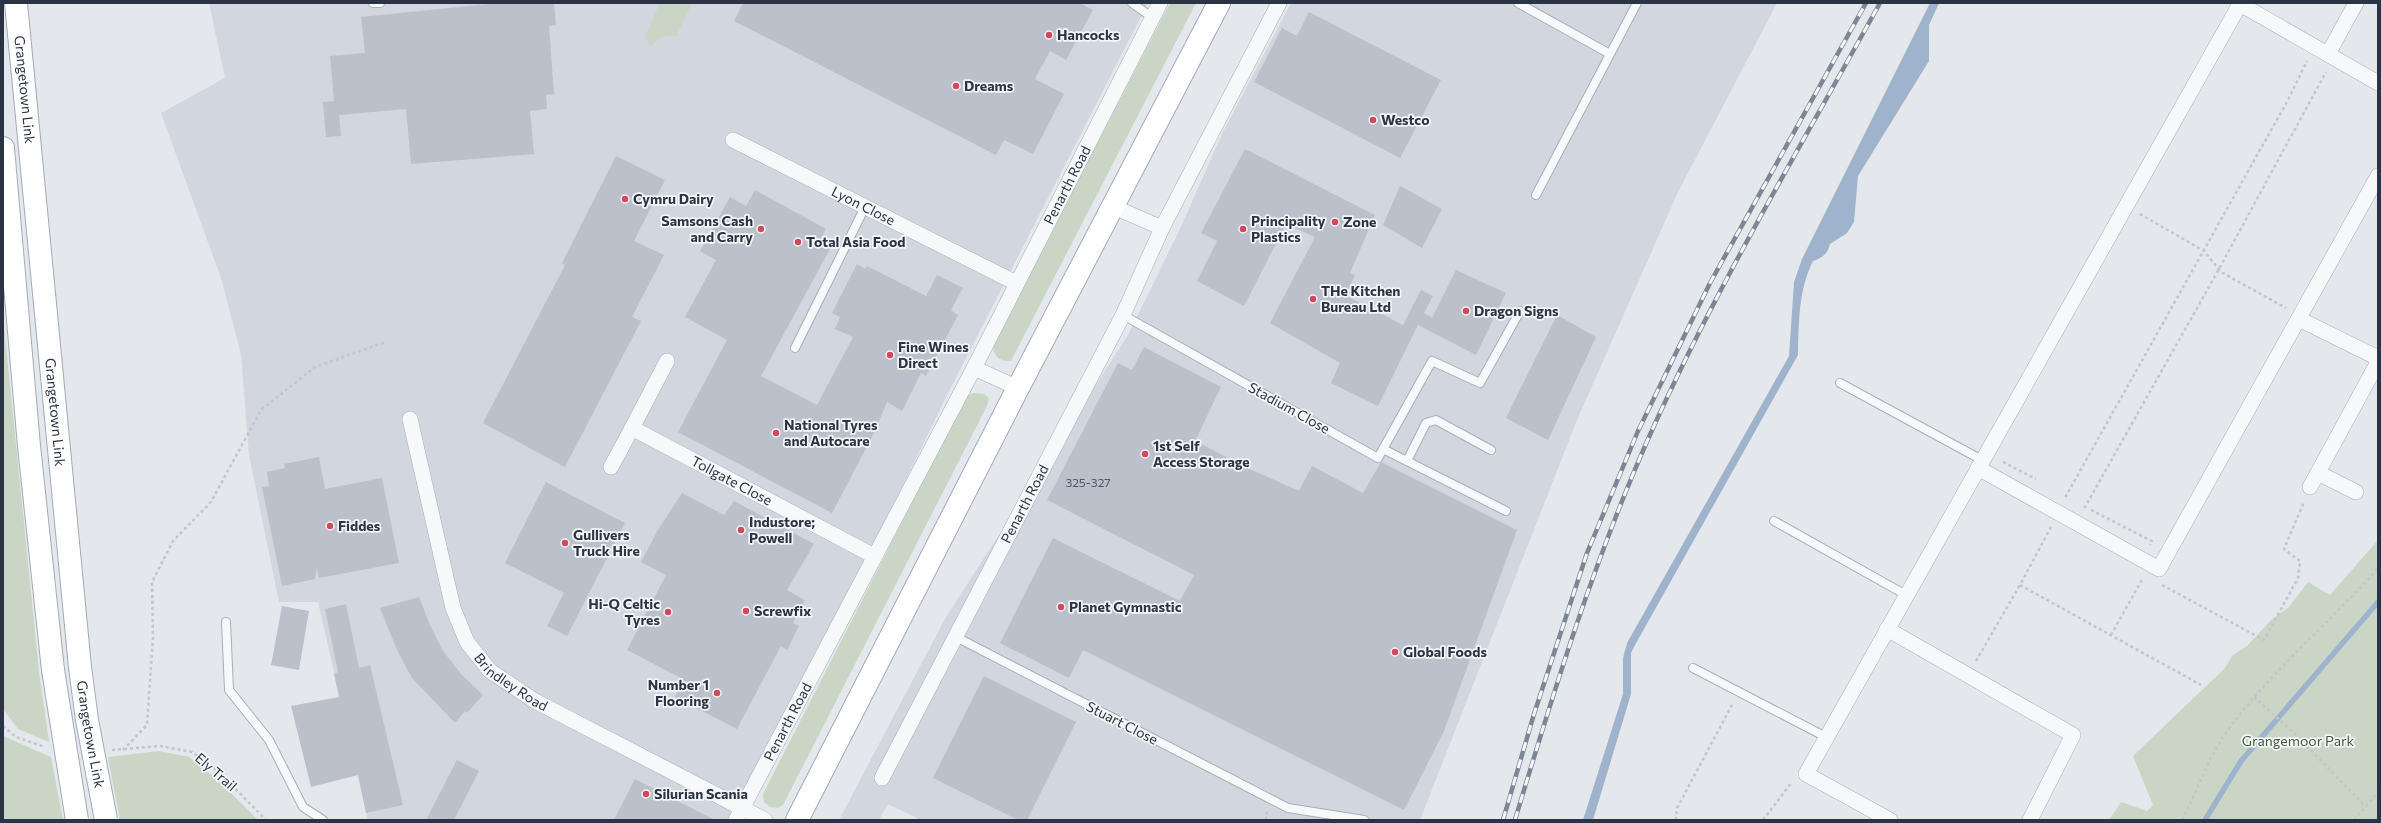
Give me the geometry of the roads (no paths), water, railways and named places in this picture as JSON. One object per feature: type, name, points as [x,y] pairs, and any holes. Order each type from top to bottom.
[{"type":"main road","name":"Grangetown Link","points":[[16,3],[37,212],[57,447],[80,667],[87,720],[106,820]]},
{"type":"main road","points":[[797,820],[1018,388],[1114,207],[1219,3]]},
{"type":"main road","name":"Grangetown Link","points":[[3,148],[30,446],[53,670],[77,820]]},
{"type":"street","name":"Penarth Road","points":[[738,814],[974,368],[1160,3]]},
{"type":"street","name":"Penarth Road","points":[[882,778],[1123,315],[1162,228],[1280,3]]},
{"type":"street","points":[[2325,52],[2356,3]]},
{"type":"street","points":[[1890,820],[1806,774],[2240,4],[2378,83]]},
{"type":"street","name":"Lyon Close","points":[[733,140],[1016,283]]},
{"type":"street","points":[[1980,464],[1994,477],[2159,569],[2378,176]]},
{"type":"street","points":[[1114,207],[1162,228]]},
{"type":"street","points":[[2299,318],[2378,358]]},
{"type":"street","points":[[611,467],[667,361]]},
{"type":"street","points":[[2310,487],[2378,362]]},
{"type":"street","points":[[974,368],[1018,388]]},
{"type":"street","name":"Brindley Road","points":[[410,419],[453,608],[467,642],[490,671],[535,701],[738,814],[765,820]]},
{"type":"street","name":"Tollgate Close","points":[[632,428],[874,556]]},
{"type":"street","points":[[2318,473],[2356,492]]},
{"type":"street","points":[[1887,629],[2073,735],[2030,820]]},
{"type":"lane","points":[[373,3],[380,3]]},
{"type":"lane","points":[[1132,3],[1153,18]]},
{"type":"lane","points":[[1518,3],[1610,54]]},
{"type":"lane","points":[[1536,196],[1637,3]]},
{"type":"lane","points":[[795,348],[865,207]]},
{"type":"lane","points":[[1506,511],[1383,449],[1432,361],[1480,383],[1520,311]]},
{"type":"lane","name":"Stadium Close","points":[[1123,315],[1378,458],[1383,449]]},
{"type":"lane","points":[[1840,383],[1980,464]]},
{"type":"lane","points":[[1407,461],[1426,423],[1436,420],[1491,450]]},
{"type":"lane","points":[[1774,521],[1906,595]]},
{"type":"lane","points":[[226,622],[228,690],[269,740],[303,807],[324,820]]},
{"type":"lane","name":"Stuart Close","points":[[956,638],[1288,808],[1364,820]]},
{"type":"lane","points":[[1693,668],[1826,738]]},
{"type":"water","points":[[1930,3],[1939,3],[1929,25],[1929,61],[1858,176],[1854,222],[1847,233],[1830,244],[1824,255],[1813,261],[1808,272],[1804,284],[1800,307],[1798,355],[1631,653],[1631,694],[1593,820],[1583,820],[1623,694],[1623,658],[1627,643],[1789,356],[1794,282],[1802,259]]},
{"type":"waterway","points":[[2205,820],[2241,761],[2378,602]]},
{"type":"railway","points":[[1503,820],[1534,714],[1587,553],[1638,431],[1710,283],[1866,3]]},
{"type":"railway","points":[[1515,820],[1576,626],[1610,531],[1649,437],[1702,326],[1731,271],[1880,3]]},
{"type":"place","name":"Hancocks","points":[[1049,35]]},
{"type":"place","name":"Dreams","points":[[956,86]]},
{"type":"place","name":"Westco","points":[[1373,120]]},
{"type":"place","name":"Cymru Dairy","points":[[625,199]]},
{"type":"place","name":"Zone","points":[[1335,222]]},
{"type":"place","name":"Samsons Cash and Carry","points":[[761,229]]},
{"type":"place","name":"Principality Plastics","points":[[1243,229]]},
{"type":"place","name":"Total Asia Food","points":[[798,242]]},
{"type":"place","name":"THe Kitchen Bureau Ltd","points":[[1313,299]]},
{"type":"place","name":"Dragon Signs","points":[[1466,311]]},
{"type":"place","name":"Fine Wines Direct","points":[[890,355]]},
{"type":"place","name":"National Tyres and Autocare","points":[[776,433]]},
{"type":"place","name":"1st Self Access Storage","points":[[1145,454]]},
{"type":"place","name":"Fiddes","points":[[330,526]]},
{"type":"place","name":"Industore; Powell","points":[[741,530]]},
{"type":"place","name":"Gullivers Truck Hire","points":[[565,543]]},
{"type":"place","name":"Planet Gymnastic","points":[[1061,607]]},
{"type":"place","name":"Screwfix","points":[[746,611]]},
{"type":"place","name":"Hi-Q Celtic Tyres","points":[[668,612]]},
{"type":"place","name":"Global Foods","points":[[1395,652]]},
{"type":"place","name":"Number 1 Flooring","points":[[717,693]]},
{"type":"place","name":"Silurian Scania","points":[[646,794]]},
{"type":"park label","name":"Grangemoor Park","points":[[2298,741]]}]
